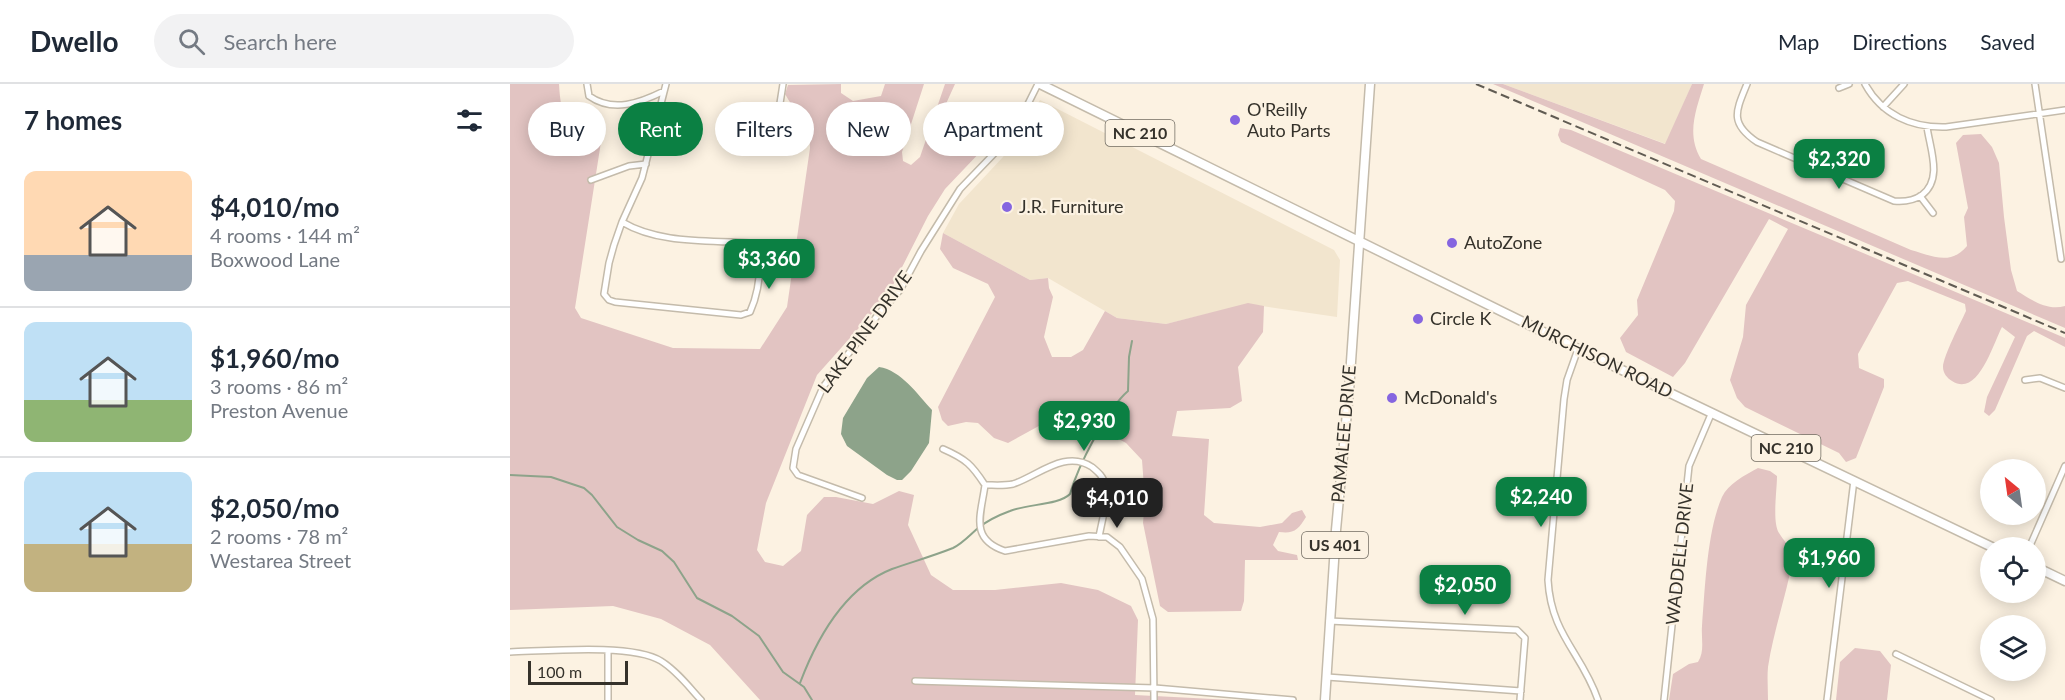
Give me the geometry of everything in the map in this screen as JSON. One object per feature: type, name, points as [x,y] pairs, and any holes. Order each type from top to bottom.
[{"type":"main road","name":"MURCHISON ROAD","points":[[1039,84],[1578,349],[1980,541]]},
{"type":"main road","name":"US 401","points":[[1358,239],[1370,84]]},
{"type":"main road","name":"PAMALEE DRIVE","points":[[1325,700],[1358,239]]},
{"type":"main road","points":[[2046,572],[2065,581]]},
{"type":"street","points":[[586,84],[589,96],[598,103],[613,106],[641,102],[664,91]]},
{"type":"street","points":[[622,222],[647,234],[750,243],[759,247],[756,298],[750,312],[741,315],[656,308],[609,300],[604,294],[609,263],[622,222],[639,189],[666,84]]},
{"type":"street","points":[[780,102],[783,84]]},
{"type":"street","name":"LAKE PINE DRIVE","points":[[862,498],[798,475],[793,468],[796,449],[823,387],[877,316],[900,290],[921,251],[960,189],[1013,134],[1039,84]]},
{"type":"street","points":[[1747,84],[1737,109],[1737,118],[1743,131],[1756,142],[1890,199],[1903,202],[1920,196],[1929,187],[1934,174],[1927,127]]},
{"type":"street","points":[[1839,88],[1849,84]]},
{"type":"street","points":[[1865,84],[1883,107],[1910,123],[1927,127],[1946,127],[2065,110]]},
{"type":"street","points":[[1883,107],[1904,84]]},
{"type":"street","points":[[2035,84],[2061,259]]},
{"type":"street","points":[[591,180],[629,166],[646,164]]},
{"type":"street","points":[[1920,196],[1933,213]]},
{"type":"street","points":[[1578,349],[1568,374],[1564,399],[1548,580],[1551,608],[1559,629],[1588,676],[1598,700]]},
{"type":"street","points":[[2025,380],[2040,378],[2065,388]]},
{"type":"street","name":"WADDELL DRIVE","points":[[1664,700],[1689,466],[1712,412]]},
{"type":"street","points":[[943,449],[963,458],[973,467],[985,485],[980,527],[983,540],[993,547],[1005,551],[1014,550],[1089,536],[1107,537],[1120,546],[1142,579],[1153,619],[1154,700]]},
{"type":"street","points":[[985,485],[1010,485],[1060,462],[1072,460],[1089,465],[1100,473],[1105,483],[1106,498],[1099,537]]},
{"type":"street","points":[[2035,537],[2065,466]]},
{"type":"street","points":[[1827,700],[1854,480]]},
{"type":"street","points":[[1329,621],[1517,630],[1525,638],[1520,700]]},
{"type":"street","points":[[510,652],[608,650],[645,654],[662,662],[701,700]]},
{"type":"street","points":[[608,650],[608,700]]},
{"type":"street","points":[[1896,654],[1991,700]]},
{"type":"street","points":[[1327,677],[1521,691]]},
{"type":"street","points":[[915,681],[1155,688],[1293,700]]},
{"type":"shaded area","points":[[510,84],[559,84],[561,102],[528,102],[528,156],[599,156],[575,308],[581,318],[673,348],[760,349],[787,307],[809,156],[814,156],[814,102],[790,102],[785,94],[788,85],[841,84],[841,93],[853,101],[881,96],[885,84],[924,84],[911,124],[911,102],[826,102],[826,156],[902,156],[903,161],[911,165],[920,157],[923,148],[923,156],[976,156],[945,189],[882,302],[817,375],[766,503],[757,550],[765,562],[783,566],[801,551],[807,515],[824,497],[873,504],[899,491],[914,495],[908,525],[931,575],[953,590],[995,590],[1061,583],[1098,590],[1131,606],[1138,620],[1135,695],[1232,700],[760,700],[710,645],[661,619],[613,606],[510,610]]},
{"type":"shaded area","points":[[945,84],[955,84],[947,102],[939,102]]},
{"type":"shaded area","points":[[1493,84],[1503,84],[1665,144],[1692,84],[1704,84],[1693,131],[1696,150],[1701,159],[1911,250],[1941,258],[1954,256],[1967,246],[1964,217],[1968,208],[1956,143],[1963,135],[1981,134],[1992,147],[1999,163],[2011,270],[2017,291],[2046,306],[2065,306],[2065,328]]},
{"type":"shaded area","points":[[1503,84],[1692,84],[1666,144]]},
{"type":"shaded area","points":[[1064,112],[1334,250],[1340,260],[1337,317],[1248,304],[1166,324],[1117,318],[1048,278],[1030,280],[943,233],[959,204],[1003,157],[1064,156]]},
{"type":"shaded area","points":[[1560,128],[1571,130],[2065,338],[2065,347],[2034,331],[2027,336],[1995,410],[1989,416],[1984,412],[1987,397],[2015,337],[2002,327],[1977,376],[1970,382],[1961,384],[1952,381],[1947,377],[1943,367],[1966,311],[1965,304],[1908,281],[1897,283],[1858,354],[1859,368],[1884,379],[1884,387],[1856,458],[1846,462],[1839,453],[1745,407],[1737,398],[1730,380],[1743,337],[1746,305],[1788,229],[1769,219],[1685,363],[1673,377],[1626,352],[1620,338],[1638,315],[1637,300],[1674,211],[1675,201],[1665,190],[1561,142],[1558,135]]},
{"type":"shaded area","points":[[943,233],[1030,280],[1048,278],[1053,297],[1044,337],[1052,357],[1071,357],[1083,350],[1105,311],[1117,318],[1166,324],[1248,303],[1264,306],[1263,332],[1238,367],[1242,401],[1230,408],[1177,411],[1172,436],[1209,439],[1204,515],[1214,523],[1260,527],[1282,523],[1292,513],[1302,510],[1306,517],[1301,525],[1292,532],[1279,532],[1273,545],[1278,551],[1297,555],[1298,560],[1245,560],[1244,601],[1241,611],[1168,612],[1160,606],[1143,523],[1145,501],[1142,460],[1126,443],[1080,418],[1048,421],[1008,443],[994,438],[978,423],[966,422],[948,426],[942,420],[938,407],[995,297],[988,284],[953,268],[940,249]]},
{"type":"shaded area","points":[[879,367],[902,378],[932,410],[929,443],[911,471],[902,480],[887,475],[847,446],[841,434],[843,418],[867,378]]},
{"type":"shaded area","points":[[1758,468],[1770,471],[1777,476],[1775,514],[1777,528],[1794,552],[1768,667],[1768,700],[1669,700],[1673,674],[1689,664],[1698,662],[1701,654],[1708,560],[1713,526],[1722,497],[1733,484]]},
{"type":"shaded area","points":[[1855,648],[1880,651],[1891,665],[1887,700],[1836,700],[1840,662]]},
{"type":"waterway","points":[[800,683],[815,649],[834,616],[860,589],[875,578],[892,569],[953,548],[982,525],[1002,514],[1065,498],[1070,494],[1094,439],[1111,411],[1128,391],[1132,341]]},
{"type":"waterway","points":[[510,475],[551,477],[584,488],[617,527],[662,551],[674,562],[697,598],[732,616],[759,636],[783,672],[804,687],[812,700]]},
{"type":"railway","points":[[1476,84],[2065,333]]},
{"type":"place","name":"O'Reilly Auto Parts","points":[[1235,120]]},
{"type":"place","name":"J.R. Furniture","points":[[1007,207]]},
{"type":"place","name":"AutoZone","points":[[1452,243]]},
{"type":"place","name":"Circle K","points":[[1418,319]]},
{"type":"place","name":"McDonald's","points":[[1392,398]]}]
